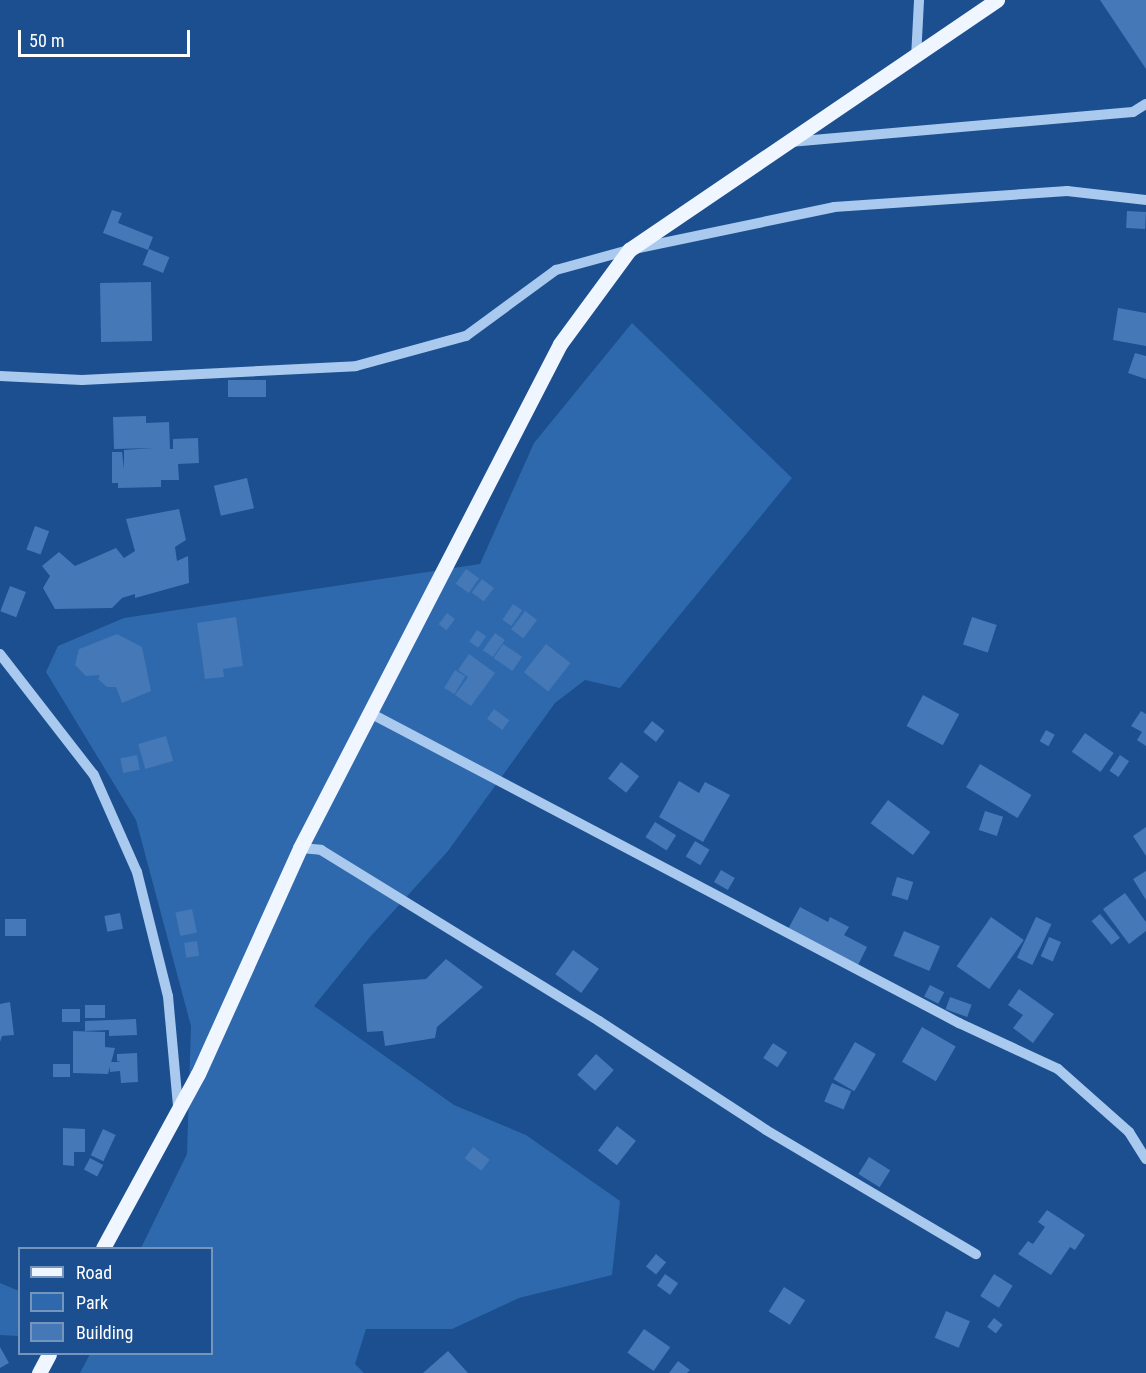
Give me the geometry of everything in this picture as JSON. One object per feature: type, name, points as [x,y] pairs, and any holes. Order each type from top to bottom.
[{"type":"main road","points":[[104,1247],[178,1105],[198,1074],[300,848],[560,344],[629,250],[787,142],[916,58],[997,0]]},
{"type":"main road","points":[[39,1373],[48,1355]]},
{"type":"street","points":[[916,58],[919,0]]},
{"type":"street","points":[[787,142],[1132,112],[1146,104]]},
{"type":"street","points":[[0,376],[82,380],[356,366],[466,336],[556,270],[629,250],[834,207],[1067,191],[1146,200]]},
{"type":"street","points":[[0,654],[94,775],[137,872],[168,996],[178,1105]]},
{"type":"street","points":[[370,713],[959,1023],[1058,1069],[1129,1132],[1146,1159]]},
{"type":"street","points":[[300,848],[321,850],[599,1021],[766,1130],[975,1254]]},
{"type":"green space","points":[[632,323],[792,478],[620,688],[585,680],[555,703],[448,851],[370,937],[314,1006],[454,1105],[526,1135],[620,1201],[612,1275],[519,1298],[452,1329],[366,1329],[355,1364],[364,1373],[80,1373],[89,1355],[213,1355],[213,1247],[141,1247],[187,1154],[191,1026],[136,820],[46,672],[58,646],[124,618],[480,564],[534,443]]},
{"type":"green space","points":[[0,1283],[18,1291],[18,1336],[0,1335]]},
{"type":"building","points":[[1100,0],[1146,0],[1146,69]]},
{"type":"building","points":[[112,210],[122,213],[118,223],[153,237],[148,250],[103,233]]},
{"type":"building","points":[[1127,211],[1146,212],[1145,229],[1126,228]]},
{"type":"building","points":[[149,249],[169,257],[163,273],[143,265]]},
{"type":"building","points":[[151,282],[152,341],[101,342],[100,283]]},
{"type":"building","points":[[1118,308],[1146,313],[1146,346],[1113,340]]},
{"type":"building","points":[[1135,353],[1146,356],[1146,379],[1128,373]]},
{"type":"building","points":[[228,380],[266,380],[266,397],[228,397]]},
{"type":"building","points":[[146,416],[146,423],[169,422],[170,449],[173,449],[173,439],[198,438],[199,463],[178,464],[179,480],[161,480],[161,487],[118,488],[118,483],[112,483],[112,452],[122,452],[124,469],[124,450],[153,448],[114,449],[113,417]]},
{"type":"building","points":[[247,478],[254,508],[221,516],[214,486]]},
{"type":"building","points":[[179,509],[186,540],[175,547],[177,561],[188,556],[189,583],[135,598],[135,594],[122,598],[112,608],[55,609],[43,588],[50,576],[42,566],[59,552],[75,566],[116,548],[124,558],[135,551],[126,519]]},
{"type":"building","points":[[35,526],[49,531],[41,555],[26,549]]},
{"type":"building","points":[[466,569],[479,578],[469,593],[456,584]]},
{"type":"building","points":[[482,579],[494,588],[484,602],[472,593]]},
{"type":"building","points":[[10,586],[26,592],[16,617],[0,611]]},
{"type":"building","points":[[513,604],[522,610],[511,626],[502,620]]},
{"type":"building","points":[[525,611],[537,620],[523,638],[511,629]]},
{"type":"building","points":[[447,613],[455,619],[447,630],[439,624]]},
{"type":"building","points":[[236,617],[243,666],[223,669],[224,677],[205,679],[197,623]]},
{"type":"building","points":[[972,617],[997,625],[988,653],[963,645]]},
{"type":"building","points":[[477,630],[486,636],[478,648],[469,642]]},
{"type":"building","points":[[495,633],[505,640],[493,657],[483,650]]},
{"type":"building","points":[[117,634],[142,647],[151,691],[122,703],[116,687],[107,687],[98,679],[100,675],[86,676],[75,665],[79,649]]},
{"type":"building","points":[[503,644],[522,657],[513,671],[493,658]]},
{"type":"building","points":[[546,644],[570,663],[548,691],[524,672]]},
{"type":"building","points":[[469,654],[495,673],[471,706],[455,695],[468,677],[458,670]]},
{"type":"building","points":[[455,670],[465,676],[454,694],[444,688]]},
{"type":"building","points":[[923,695],[959,714],[943,745],[907,726]]},
{"type":"building","points":[[494,709],[509,720],[502,730],[487,719]]},
{"type":"building","points":[[1141,711],[1146,714],[1146,746],[1137,740],[1142,732],[1131,726]]},
{"type":"building","points":[[652,721],[665,731],[656,742],[643,732]]},
{"type":"building","points":[[1046,730],[1055,735],[1048,746],[1040,741]]},
{"type":"building","points":[[1085,733],[1114,753],[1100,772],[1072,752]]},
{"type":"building","points":[[166,736],[173,761],[145,769],[138,744]]},
{"type":"building","points":[[137,755],[140,770],[123,773],[120,758]]},
{"type":"building","points":[[1120,755],[1129,761],[1118,777],[1109,771]]},
{"type":"building","points":[[621,762],[639,776],[626,793],[608,779]]},
{"type":"building","points":[[980,764],[1031,795],[1018,818],[966,787]]},
{"type":"building","points":[[679,781],[699,793],[705,782],[730,795],[703,842],[659,817]]},
{"type":"building","points":[[888,800],[930,832],[913,855],[871,823]]},
{"type":"building","points":[[985,811],[1003,817],[997,836],[979,830]]},
{"type":"building","points":[[655,822],[676,835],[667,851],[645,837]]},
{"type":"building","points":[[1146,827],[1146,856],[1133,836]]},
{"type":"building","points":[[695,841],[710,850],[700,865],[686,856]]},
{"type":"building","points":[[721,870],[735,878],[728,890],[714,882]]},
{"type":"building","points":[[1146,871],[1146,900],[1133,879]]},
{"type":"building","points":[[897,877],[913,882],[908,900],[891,895]]},
{"type":"building","points":[[1125,893],[1146,922],[1146,931],[1129,944],[1103,909]]},
{"type":"building","points":[[800,907],[828,922],[830,917],[849,927],[844,935],[867,947],[858,965],[788,929]]},
{"type":"building","points":[[192,909],[197,932],[180,936],[175,913]]},
{"type":"building","points":[[120,913],[123,929],[107,932],[104,916]]},
{"type":"building","points":[[1100,914],[1120,938],[1111,945],[1092,921]]},
{"type":"building","points":[[991,917],[1024,940],[989,989],[957,966]]},
{"type":"building","points":[[1036,917],[1051,924],[1032,965],[1017,958]]},
{"type":"building","points":[[5,919],[26,919],[26,936],[5,936]]},
{"type":"building","points":[[904,931],[940,946],[929,971],[893,956]]},
{"type":"building","points":[[1049,937],[1061,942],[1053,961],[1041,956]]},
{"type":"building","points":[[197,941],[199,956],[186,958],[184,943]]},
{"type":"building","points":[[573,950],[599,969],[581,993],[555,974]]},
{"type":"building","points":[[446,959],[483,987],[437,1027],[435,1038],[385,1046],[383,1031],[367,1032],[363,984],[426,979]]},
{"type":"building","points":[[930,985],[944,992],[938,1004],[924,997]]},
{"type":"building","points":[[1019,989],[1054,1014],[1033,1043],[1013,1028],[1023,1015],[1008,1005]]},
{"type":"building","points":[[950,997],[972,1005],[967,1017],[946,1009]]},
{"type":"building","points":[[10,1002],[14,1035],[2,1036],[0,1042],[0,1004]]},
{"type":"building","points":[[85,1005],[105,1005],[105,1018],[85,1018]]},
{"type":"building","points":[[62,1009],[80,1009],[80,1022],[62,1022]]},
{"type":"building","points":[[136,1019],[137,1035],[109,1036],[109,1030],[85,1031],[85,1021]]},
{"type":"building","points":[[922,1027],[956,1046],[936,1081],[902,1062]]},
{"type":"building","points":[[73,1031],[105,1032],[105,1047],[115,1048],[108,1074],[73,1073]]},
{"type":"building","points":[[855,1042],[876,1054],[854,1091],[834,1079]]},
{"type":"building","points":[[773,1043],[787,1052],[777,1067],[763,1058]]},
{"type":"building","points":[[137,1053],[138,1082],[121,1083],[120,1071],[110,1072],[110,1062],[121,1062],[117,1061],[117,1054]]},
{"type":"building","points":[[596,1054],[614,1070],[595,1091],[577,1075]]},
{"type":"building","points":[[53,1064],[70,1064],[70,1077],[53,1077]]},
{"type":"building","points":[[832,1083],[851,1091],[844,1110],[824,1101]]},
{"type":"building","points":[[617,1126],[636,1141],[617,1165],[598,1150]]},
{"type":"building","points":[[63,1128],[85,1129],[85,1152],[74,1152],[74,1166],[63,1165]]},
{"type":"building","points":[[103,1129],[116,1135],[103,1161],[91,1155]]},
{"type":"building","points":[[473,1147],[490,1160],[481,1171],[465,1158]]},
{"type":"building","points":[[869,1157],[890,1170],[880,1187],[858,1174]]},
{"type":"building","points":[[90,1158],[103,1165],[97,1177],[84,1169]]},
{"type":"building","points":[[1047,1210],[1085,1235],[1075,1250],[1070,1247],[1051,1275],[1018,1254],[1028,1241],[1033,1244],[1045,1227],[1038,1222]]},
{"type":"building","points":[[656,1254],[666,1262],[656,1275],[646,1266]]},
{"type":"building","points":[[665,1274],[678,1283],[670,1295],[657,1285]]},
{"type":"building","points":[[994,1274],[1013,1286],[999,1308],[980,1296]]},
{"type":"building","points":[[784,1287],[805,1300],[790,1325],[769,1312]]},
{"type":"building","points":[[946,1311],[970,1321],[959,1348],[935,1338]]},
{"type":"building","points":[[994,1318],[1003,1325],[996,1333],[987,1327]]},
{"type":"building","points":[[644,1329],[670,1347],[654,1371],[627,1353]]},
{"type":"building","points":[[0,1347],[9,1363],[0,1368]]},
{"type":"building","points":[[448,1351],[468,1373],[423,1373]]},
{"type":"building","points":[[678,1361],[690,1370],[687,1373],[669,1373]]}]
